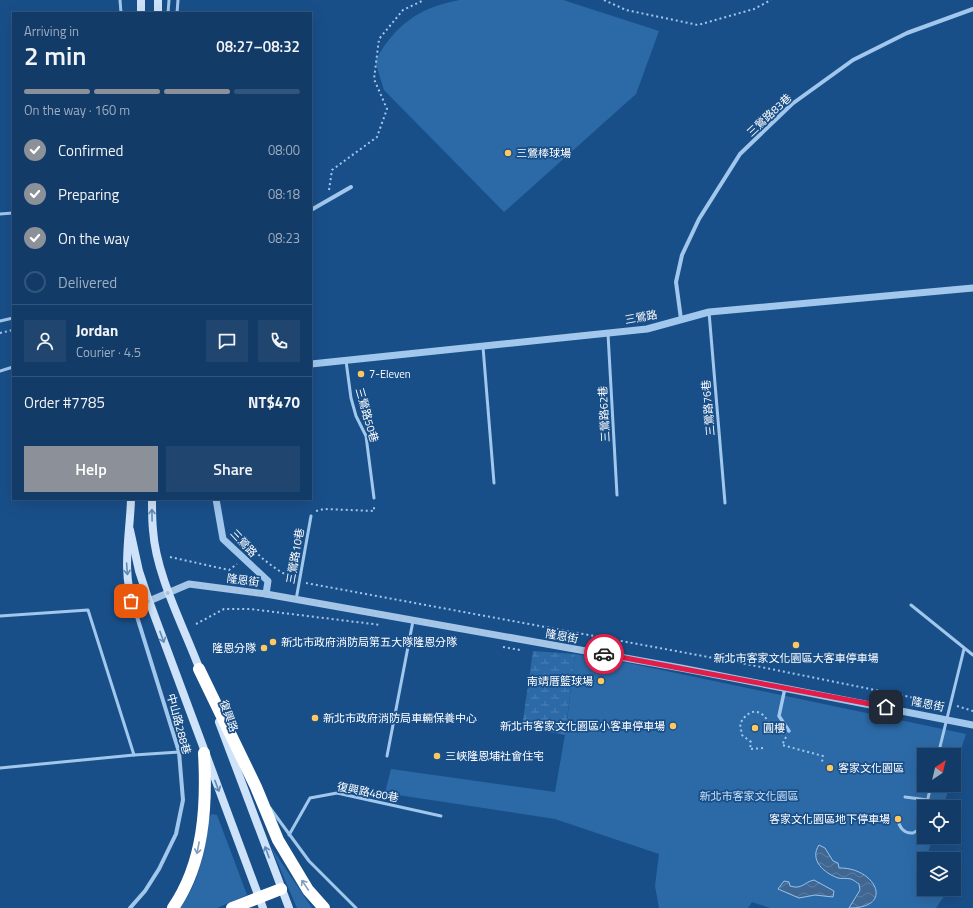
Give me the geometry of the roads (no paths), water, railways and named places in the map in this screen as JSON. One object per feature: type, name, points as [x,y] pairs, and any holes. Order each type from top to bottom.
[{"type":"highway","points":[[199,669],[256,787],[278,840],[308,890],[324,908]]},
{"type":"highway","points":[[173,908],[190,876],[197,855],[205,810],[204,754]]},
{"type":"highway","points":[[232,908],[261,903],[281,889]]},
{"type":"main road","points":[[141,0],[141,12]]},
{"type":"main road","points":[[158,0],[158,12]]},
{"type":"main road","points":[[131,500],[130,530],[126,561],[129,593],[134,607]]},
{"type":"main road","name":"復興路","points":[[152,500],[153,531],[168,592],[199,669],[289,908]]},
{"type":"main road","points":[[130,530],[139,571],[149,601],[204,754],[261,903]]},
{"type":"street","name":"三鶯路83巷","points":[[681,319],[676,282],[682,254],[698,219],[740,154],[792,104],[853,60],[908,33],[973,9]]},
{"type":"street","points":[[312,209],[351,186]]},
{"type":"street","name":"三鶯路","points":[[312,364],[647,329],[709,312],[973,288]]},
{"type":"street","name":"三鶯路","points":[[216,500],[223,539],[268,581],[266,594]]},
{"type":"street","name":"隆恩街","points":[[149,601],[189,584],[266,594],[785,688],[973,725]]},
{"type":"street","points":[[134,607],[149,601]]},
{"type":"street","name":"中山路288巷","points":[[130,908],[145,891],[159,869],[176,834],[183,800],[179,752],[134,607]]},
{"type":"street","points":[[785,688],[779,716],[789,731]]},
{"type":"lane","points":[[120,0],[121,12]]},
{"type":"lane","points":[[168,0],[168,12]]},
{"type":"lane","points":[[177,12],[178,0]]},
{"type":"lane","points":[[0,214],[12,213]]},
{"type":"lane","name":"三鶯路76巷","points":[[709,312],[725,503]]},
{"type":"lane","points":[[0,321],[12,318]]},
{"type":"lane","name":"三鶯路62巷","points":[[608,332],[617,495]]},
{"type":"lane","points":[[483,346],[494,483]]},
{"type":"lane","name":"三鶯路50巷","points":[[346,361],[351,398],[356,416],[366,436],[374,498]]},
{"type":"lane","points":[[0,370],[12,367]]},
{"type":"lane","name":"三鶯路10巷","points":[[296,600],[311,516]]},
{"type":"lane","points":[[911,605],[973,655]]},
{"type":"lane","points":[[0,616],[88,610],[134,754]]},
{"type":"lane","points":[[387,756],[413,620]]},
{"type":"lane","points":[[940,748],[964,649]]},
{"type":"lane","points":[[0,768],[134,754],[179,752]]},
{"type":"lane","points":[[256,787],[309,861],[356,908]]},
{"type":"lane","points":[[905,797],[928,800],[930,792]]},
{"type":"lane","name":"復興路480巷","points":[[289,835],[310,798],[337,793],[441,816]]},
{"type":"lane","points":[[898,819],[898,824],[904,832],[913,833],[917,831]]},
{"type":"water","points":[[819,845],[825,848],[833,861],[838,863],[839,868],[852,869],[870,880],[875,888],[876,895],[872,902],[864,906],[849,908],[860,890],[859,884],[851,879],[833,876],[823,869],[817,861],[816,856],[816,851]]},
{"type":"water","points":[[814,880],[834,891],[833,897],[815,895],[799,898],[778,889],[784,881],[789,882],[790,886],[797,887]]},
{"type":"place","name":"三鶯棒球場","points":[[508,153]]},
{"type":"place","name":"7-Eleven","points":[[361,374]]},
{"type":"place","name":"新北市政府消防局第五大隊隆恩分隊","points":[[273,642]]},
{"type":"place","name":"新北市客家文化園區大客車停車場","points":[[796,645]]},
{"type":"place","name":"隆恩分隊","points":[[264,648]]},
{"type":"place","name":"南靖厝籃球場","points":[[601,681]]},
{"type":"place","name":"新北市政府消防局車輛保養中心","points":[[315,718]]},
{"type":"place","name":"新北市客家文化園區小客車停車場","points":[[673,726]]},
{"type":"place","name":"圓樓","points":[[755,728]]},
{"type":"place","name":"三峽隆恩埔社會住宅","points":[[437,756]]},
{"type":"place","name":"客家文化園區","points":[[830,768]]},
{"type":"place","name":"客家文化園區地下停車場","points":[[898,819]]},
{"type":"park label","name":"新北市客家文化園區","points":[[749,796]]}]
